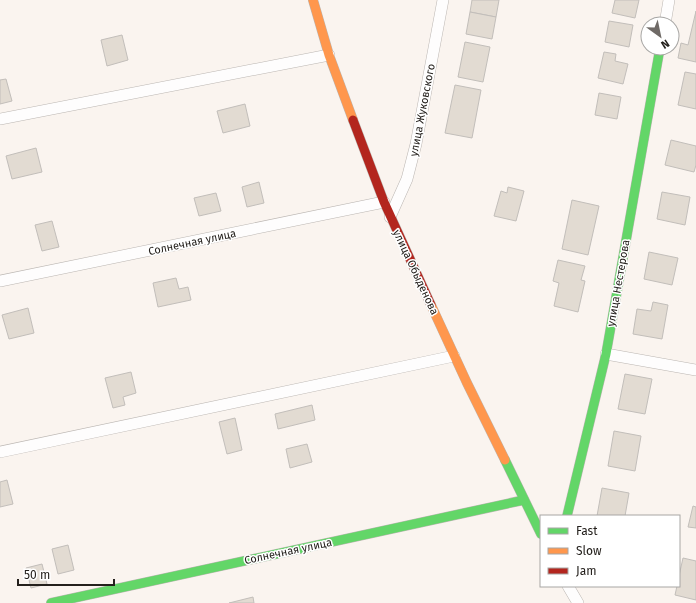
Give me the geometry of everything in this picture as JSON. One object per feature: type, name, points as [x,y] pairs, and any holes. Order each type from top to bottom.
[{"type":"street","name":"улица Обыденова","points":[[313,0],[329,55],[390,217],[454,356],[540,532]]},
{"type":"street","name":"улица Жуковского","points":[[390,217],[407,179],[416,144],[443,0]]},
{"type":"street","points":[[666,16],[669,0]]},
{"type":"street","points":[[0,119],[329,55]]},
{"type":"street","name":"улица Нестерова","points":[[567,515],[606,354],[659,56]]},
{"type":"street","name":"Солнечная улица","points":[[0,281],[384,202]]},
{"type":"street","points":[[606,354],[696,370]]},
{"type":"street","points":[[0,452],[454,356]]},
{"type":"street","name":"Солнечная улица","points":[[51,603],[524,500]]},
{"type":"street","points":[[569,587],[578,603]]},
{"type":"building","points":[[472,0],[499,0],[496,17],[470,12]]},
{"type":"building","points":[[615,0],[639,0],[635,18],[612,13]]},
{"type":"building","points":[[696,11],[696,62],[678,58],[680,56],[681,43],[688,45]]},
{"type":"building","points":[[470,12],[496,17],[492,39],[466,34]]},
{"type":"building","points":[[609,21],[633,25],[629,47],[605,42]]},
{"type":"building","points":[[122,35],[128,60],[107,66],[101,40]]},
{"type":"building","points":[[465,42],[490,47],[483,82],[458,77]]},
{"type":"building","points":[[604,52],[616,54],[615,61],[628,64],[623,84],[598,78]]},
{"type":"building","points":[[685,72],[696,74],[696,109],[678,105]]},
{"type":"building","points":[[6,79],[12,101],[0,104],[0,80]]},
{"type":"building","points":[[455,85],[481,90],[472,138],[445,133]]},
{"type":"building","points":[[599,93],[621,97],[617,119],[595,115]]},
{"type":"building","points":[[245,104],[250,126],[223,133],[217,111]]},
{"type":"building","points":[[671,140],[696,146],[696,165],[694,172],[665,165]]},
{"type":"building","points":[[36,148],[42,172],[12,179],[6,156]]},
{"type":"building","points":[[259,182],[264,203],[247,207],[242,187]]},
{"type":"building","points":[[508,187],[524,191],[516,221],[494,216],[501,191],[507,193]]},
{"type":"building","points":[[662,192],[690,197],[685,225],[657,219]]},
{"type":"building","points":[[216,193],[221,211],[199,216],[194,198]]},
{"type":"building","points":[[572,200],[599,206],[588,255],[562,249]]},
{"type":"building","points":[[52,221],[59,247],[42,251],[35,225]]},
{"type":"building","points":[[649,252],[678,258],[672,285],[644,279]]},
{"type":"building","points":[[558,260],[585,266],[581,280],[585,281],[578,312],[554,306],[559,283],[553,281]]},
{"type":"building","points":[[176,278],[179,289],[188,287],[191,300],[158,307],[153,283]]},
{"type":"building","points":[[653,302],[668,305],[662,339],[633,334],[637,309],[651,311]]},
{"type":"building","points":[[28,308],[34,333],[9,339],[2,315]]},
{"type":"building","points":[[131,372],[136,393],[123,397],[125,405],[113,408],[105,378]]},
{"type":"building","points":[[625,374],[652,379],[645,414],[618,409]]},
{"type":"building","points":[[312,405],[315,420],[278,429],[275,414]]},
{"type":"building","points":[[235,418],[242,450],[227,454],[219,422]]},
{"type":"building","points":[[614,431],[641,436],[635,471],[608,466]]},
{"type":"building","points":[[307,444],[312,462],[290,468],[286,449]]},
{"type":"building","points":[[7,480],[13,504],[0,507],[0,482]]},
{"type":"building","points":[[602,488],[629,493],[625,515],[597,515]]},
{"type":"building","points":[[693,506],[696,507],[696,528],[688,527]]},
{"type":"building","points":[[68,545],[74,570],[58,574],[52,549]]},
{"type":"building","points":[[683,558],[696,561],[696,600],[675,595],[677,587],[680,587],[680,572]]},
{"type":"building","points":[[42,564],[47,584],[31,588],[26,568]]},
{"type":"building","points":[[253,597],[254,603],[229,603]]},
{"type":"traffic: fast","points":[[567,515],[606,354],[659,56]]},
{"type":"traffic: fast","points":[[505,460],[540,532]]},
{"type":"traffic: fast","points":[[51,603],[524,500]]},
{"type":"traffic: slow","points":[[313,0],[329,55],[353,120]]},
{"type":"traffic: slow","points":[[431,305],[505,460]]},
{"type":"traffic: jam","points":[[353,120],[384,202],[431,305]]}]
